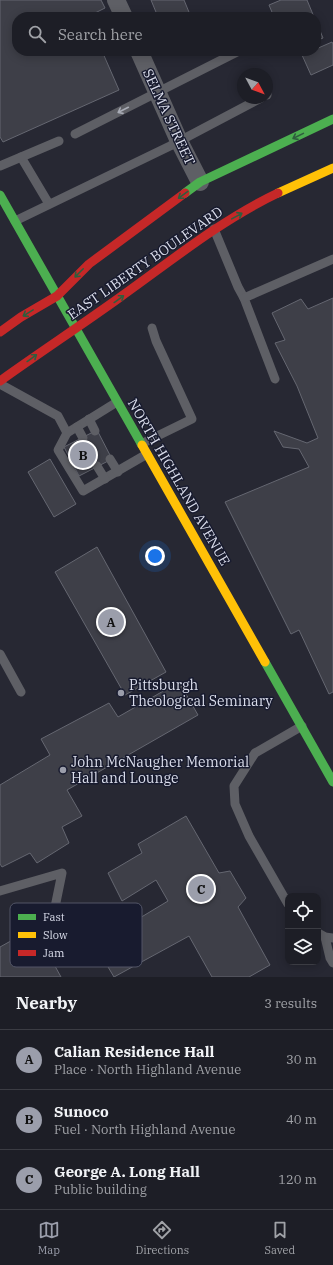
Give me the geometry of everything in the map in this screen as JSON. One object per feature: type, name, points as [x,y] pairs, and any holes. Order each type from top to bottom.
[{"type":"main road","name":"EAST LIBERTY BOULEVARD","points":[[0,332],[20,317],[57,296],[89,264],[200,182],[333,119]]},
{"type":"main road","name":"EAST LIBERTY BOULEVARD","points":[[0,381],[40,352],[76,329],[214,230],[275,195],[333,168]]},
{"type":"main road","name":"NORTH HIGHLAND AVENUE","points":[[0,195],[333,782]]},
{"type":"street","points":[[116,0],[122,12]]},
{"type":"street","name":"SELMA STREET","points":[[141,56],[179,141],[200,182]]},
{"type":"lane","points":[[75,134],[229,56]]},
{"type":"lane","points":[[15,221],[179,141],[250,104]]},
{"type":"lane","points":[[0,166],[59,141]]},
{"type":"lane","points":[[21,157],[49,204]]},
{"type":"lane","points":[[214,230],[244,298],[275,379]]},
{"type":"lane","points":[[244,298],[333,259]]},
{"type":"lane","points":[[141,444],[192,419],[156,341],[152,328]]},
{"type":"lane","points":[[0,384],[58,416],[67,433]]},
{"type":"lane","points":[[117,402],[67,433],[58,450],[83,491],[147,454]]},
{"type":"lane","points":[[89,419],[95,431]]},
{"type":"lane","points":[[77,427],[83,438]]},
{"type":"lane","points":[[110,459],[118,472]]},
{"type":"lane","points":[[97,466],[105,479]]},
{"type":"lane","points":[[0,654],[21,692]]},
{"type":"lane","points":[[285,899],[250,836],[235,804],[234,786],[255,753],[302,726]]},
{"type":"lane","points":[[0,891],[62,873],[56,903]]},
{"type":"lane","points":[[325,936],[330,958],[333,963]]},
{"type":"building","points":[[0,0],[101,0],[105,8],[97,12],[12,12],[12,56],[104,56],[119,90],[3,142],[0,137]]},
{"type":"building","points":[[151,0],[184,0],[189,12],[156,12]]},
{"type":"building","points":[[281,0],[307,0],[312,12],[272,12],[269,5]]},
{"type":"building","points":[[332,42],[333,65],[311,75],[302,56],[321,56],[321,47]]},
{"type":"building","points":[[333,298],[333,692],[329,694],[299,630],[291,634],[225,502],[309,467],[299,449],[283,447],[274,431],[307,443],[318,438],[297,386],[275,343],[285,340],[272,313],[301,299],[308,309]]},
{"type":"building","points":[[97,430],[112,459],[79,476],[64,447]]},
{"type":"building","points":[[50,459],[76,504],[54,517],[28,472]]},
{"type":"building","points":[[97,547],[166,672],[125,695],[55,572]]},
{"type":"building","name":"John McNaugher Memorial Hall and Lounge","points":[[179,682],[198,715],[67,790],[82,816],[62,827],[69,843],[37,863],[30,853],[2,867],[0,864],[0,785],[50,755],[41,739],[109,703],[118,717]]},
{"type":"building","points":[[186,816],[219,873],[230,871],[246,898],[238,907],[270,965],[249,977],[212,977],[189,936],[142,962],[142,917],[168,901],[156,880],[122,901],[108,873],[142,853],[138,844]]},
{"type":"building","points":[[10,941],[10,967],[55,967],[61,977],[0,977],[0,947]]},
{"type":"building","points":[[108,967],[132,967],[114,977]]},
{"type":"traffic: fast","points":[[185,193],[200,182],[333,119]]},
{"type":"traffic: fast","points":[[0,195],[142,445]]},
{"type":"traffic: fast","points":[[265,662],[333,782]]},
{"type":"traffic: slow","points":[[278,193],[333,168]]},
{"type":"traffic: slow","points":[[142,445],[265,662]]},
{"type":"traffic: jam","points":[[0,332],[21,317],[57,296],[89,264],[185,193]]},
{"type":"traffic: jam","points":[[0,381],[216,228],[278,193]]},
{"type":"place","name":"Sunoco","points":[[83,455]]},
{"type":"place","name":"Calian Residence Hall","points":[[111,622]]},
{"type":"place","name":"Pittsburgh Theological Seminary","points":[[121,693]]},
{"type":"place","name":"John McNaugher Memorial Hall and Lounge","points":[[63,770]]},
{"type":"place","name":"George A. Long Hall","points":[[201,889]]}]
